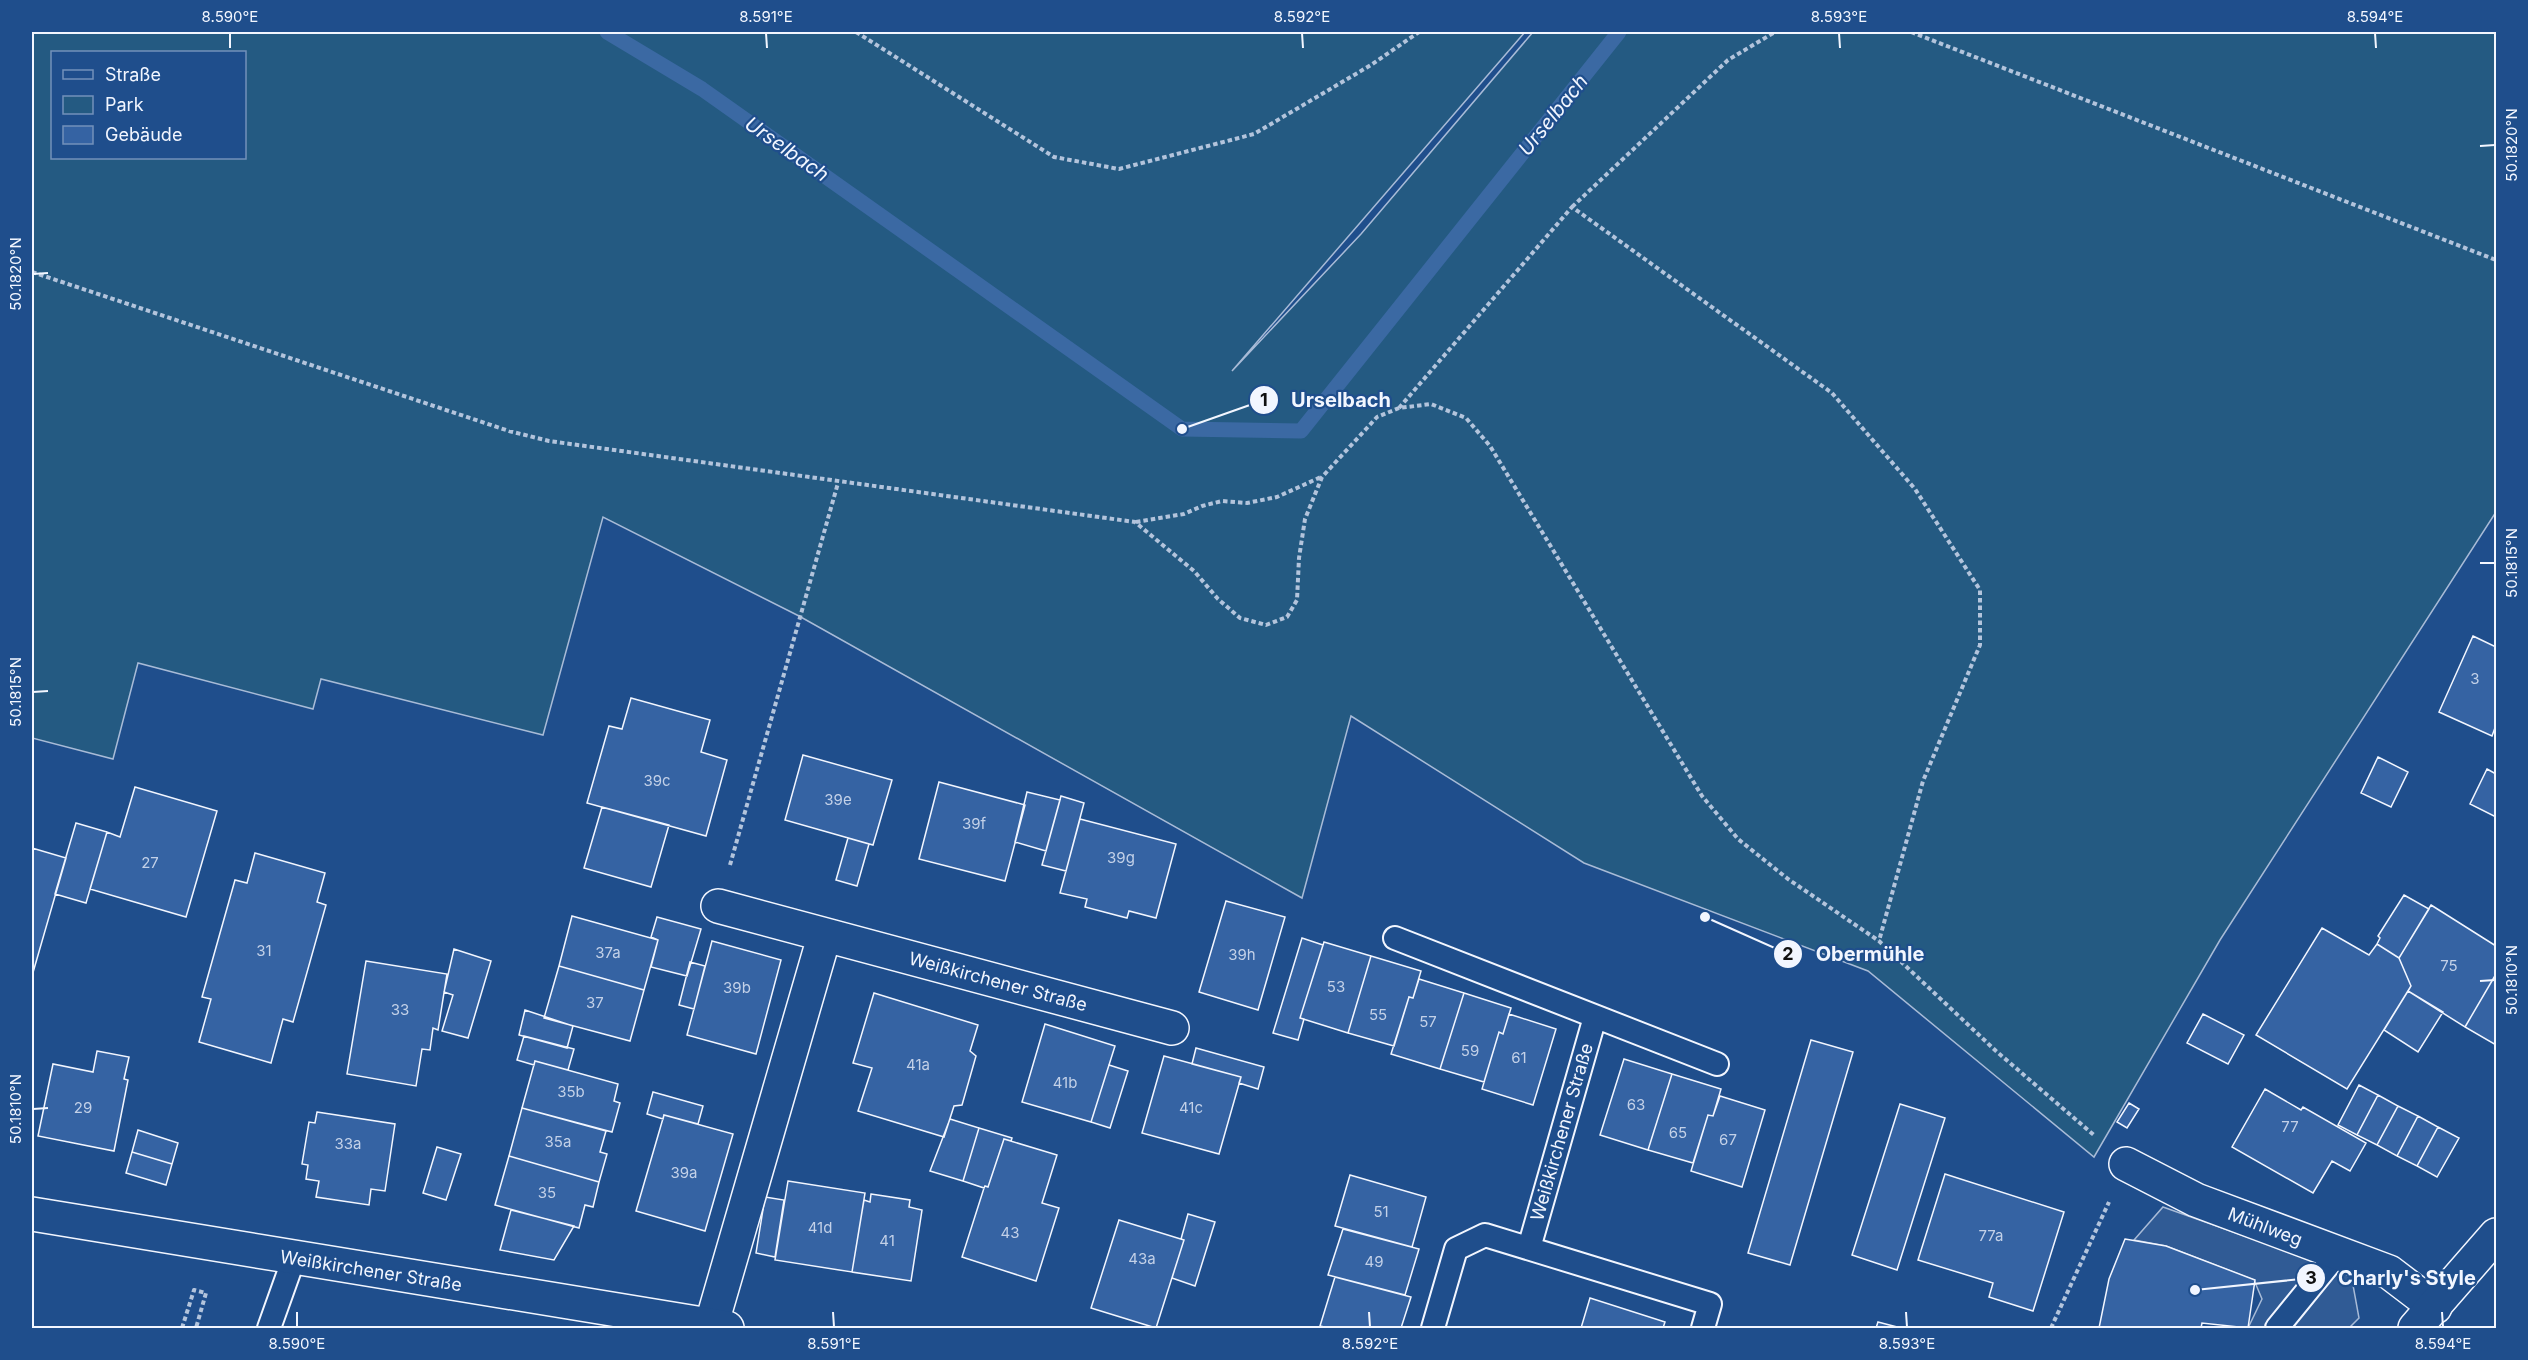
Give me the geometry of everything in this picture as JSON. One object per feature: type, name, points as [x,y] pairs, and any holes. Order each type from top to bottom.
[{"type":"street","name":"Weißkirchener Straße","points":[[718,906],[824,937],[1172,1028]]},
{"type":"street","name":"Weißkirchener Straße","points":[[32,1214],[719,1327],[824,937]]},
{"type":"street","name":"Mühlweg","points":[[2126,1164],[2196,1200],[2389,1272],[2425,1318]]},
{"type":"street","points":[[2425,1318],[2496,1235]]},
{"type":"lane","name":"Weißkirchener Straße","points":[[1395,938],[1717,1064]]},
{"type":"lane","name":"Weißkirchener Straße","points":[[1529,1248],[1595,1017]]},
{"type":"lane","points":[[1433,1329],[1456,1249],[1485,1235],[1710,1304],[1703,1329]]},
{"type":"lane","points":[[2277,1329],[2338,1253]]},
{"type":"lane","points":[[269,1329],[294,1258]]},
{"type":"path","points":[[856,32],[1054,157],[1119,169],[1254,134],[1371,65],[1419,32]]},
{"type":"path","points":[[1399,408],[1572,207],[1728,60],[1775,32]]},
{"type":"path","points":[[1911,32],[2496,260]]},
{"type":"path","points":[[1572,207],[1832,393],[1915,489],[1980,590],[1980,645],[1923,780],[1879,941]]},
{"type":"path","points":[[32,272],[509,431],[549,441],[1135,522],[1184,514],[1222,501],[1247,504],[1277,497],[1323,477]]},
{"type":"path","points":[[1135,522],[1194,571],[1240,618],[1266,625],[1287,617],[1297,600],[1299,558],[1305,519],[1323,477],[1377,417],[1399,408],[1431,404],[1466,418],[1490,446],[1702,796],[1738,839],[1788,879],[1879,941],[1996,1052],[2126,1164],[2051,1329]]},
{"type":"path","points":[[718,906],[838,482]]},
{"type":"path","points":[[182,1329],[194,1290],[206,1293],[196,1329]]},
{"type":"green space","points":[[32,32],[1525,32],[1232,371],[1361,234],[1533,32],[2496,32],[2496,512],[2220,940],[2094,1157],[1868,971],[1584,863],[1351,716],[1302,898],[799,616],[603,517],[543,735],[321,679],[313,709],[138,663],[113,759],[32,738]]},
{"type":"shaded area","points":[[2163,1207],[2351,1274],[2359,1318],[2349,1328],[2248,1328],[2262,1299],[2254,1280],[2166,1246],[2134,1240]]},
{"type":"building","points":[[2473,636],[2496,647],[2496,725],[2492,736],[2439,712]]},
{"type":"building","points":[[631,698],[710,720],[701,752],[727,760],[706,836],[587,803],[609,726],[622,729]]},
{"type":"building","points":[[803,755],[892,780],[873,845],[785,820]]},
{"type":"building","points":[[2378,757],[2408,772],[2391,807],[2361,793]]},
{"type":"building","points":[[2487,769],[2496,774],[2496,817],[2470,804]]},
{"type":"building","points":[[939,782],[1025,805],[1005,881],[919,859]]},
{"type":"building","points":[[135,787],[217,811],[186,917],[90,889],[107,832],[120,837]]},
{"type":"building","points":[[1027,792],[1060,800],[1046,851],[1015,842]]},
{"type":"building","points":[[1061,796],[1084,803],[1066,871],[1042,865]]},
{"type":"building","points":[[602,807],[669,825],[651,887],[584,868]]},
{"type":"building","points":[[1080,819],[1176,844],[1156,918],[1129,911],[1127,918],[1085,907],[1087,899],[1060,893]]},
{"type":"building","points":[[76,823],[107,832],[86,903],[55,894]]},
{"type":"building","points":[[848,838],[869,844],[857,886],[836,880]]},
{"type":"building","points":[[32,848],[66,858],[32,976]]},
{"type":"building","points":[[255,853],[325,873],[317,902],[326,905],[293,1022],[283,1019],[271,1063],[199,1042],[211,999],[202,997],[235,880],[247,883]]},
{"type":"building","points":[[2404,895],[2429,909],[2399,958],[2377,944],[2380,938],[2378,936]]},
{"type":"building","points":[[1226,901],[1285,917],[1258,1010],[1199,992]]},
{"type":"building","points":[[2431,905],[2496,946],[2496,974],[2465,1027],[2408,991],[2411,986],[2399,958]]},
{"type":"building","points":[[572,916],[658,940],[644,990],[559,966]]},
{"type":"building","points":[[657,917],[701,929],[687,976],[651,967],[658,940],[651,937]]},
{"type":"building","points":[[2322,928],[2369,955],[2377,944],[2399,958],[2411,986],[2347,1089],[2256,1035]]},
{"type":"building","points":[[1302,938],[1323,945],[1300,1018],[1304,1019],[1298,1040],[1273,1033]]},
{"type":"building","points":[[712,941],[781,960],[756,1054],[687,1035]]},
{"type":"building","points":[[1324,942],[1371,956],[1348,1033],[1300,1018]]},
{"type":"building","points":[[454,949],[491,961],[468,1038],[442,1031],[453,995],[444,992]]},
{"type":"building","points":[[1371,956],[1421,971],[1413,998],[1409,997],[1394,1046],[1348,1033]]},
{"type":"building","points":[[366,961],[447,974],[438,1030],[433,1028],[430,1050],[422,1049],[416,1086],[347,1074]]},
{"type":"building","points":[[690,962],[705,966],[694,1009],[679,1005]]},
{"type":"building","points":[[559,966],[644,990],[630,1041],[544,1018]]},
{"type":"building","points":[[2496,974],[2496,1045],[2465,1027]]},
{"type":"building","points":[[1419,979],[1464,993],[1440,1069],[1391,1054],[1409,997],[1413,998]]},
{"type":"building","points":[[2408,991],[2443,1012],[2418,1052],[2384,1030]]},
{"type":"building","points":[[874,993],[978,1025],[970,1051],[976,1056],[962,1105],[954,1106],[944,1137],[858,1111],[872,1068],[853,1063]]},
{"type":"building","points":[[1464,993],[1511,1008],[1503,1034],[1499,1032],[1484,1082],[1440,1069]]},
{"type":"building","points":[[525,1010],[573,1026],[567,1048],[519,1035]]},
{"type":"building","points":[[1509,1014],[1556,1029],[1533,1105],[1482,1089],[1499,1032],[1503,1034]]},
{"type":"building","points":[[2203,1014],[2244,1035],[2228,1064],[2187,1043]]},
{"type":"building","points":[[1045,1024],[1115,1046],[1091,1122],[1022,1102]]},
{"type":"building","points":[[524,1036],[574,1049],[568,1070],[535,1061],[534,1065],[517,1060]]},
{"type":"building","points":[[1811,1040],[1853,1052],[1790,1265],[1748,1253]]},
{"type":"building","points":[[1196,1048],[1264,1067],[1258,1089],[1239,1083],[1241,1077],[1192,1064]]},
{"type":"building","points":[[97,1051],[129,1057],[124,1079],[128,1080],[114,1151],[38,1136],[53,1064],[93,1072]]},
{"type":"building","points":[[1164,1056],[1241,1077],[1219,1154],[1142,1133]]},
{"type":"building","points":[[1624,1059],[1672,1074],[1648,1150],[1600,1135]]},
{"type":"building","points":[[535,1061],[618,1084],[614,1101],[620,1103],[612,1132],[522,1108]]},
{"type":"building","points":[[1109,1065],[1128,1071],[1110,1128],[1091,1122]]},
{"type":"building","points":[[1672,1074],[1721,1089],[1713,1116],[1708,1115],[1693,1163],[1648,1150]]},
{"type":"building","points":[[2359,1085],[2378,1095],[2357,1135],[2338,1125]]},
{"type":"building","points":[[2265,1089],[2301,1110],[2303,1107],[2366,1143],[2350,1171],[2332,1161],[2313,1193],[2232,1147]]},
{"type":"building","points":[[653,1092],[703,1106],[698,1124],[664,1115],[663,1119],[647,1114]]},
{"type":"building","points":[[2378,1095],[2398,1106],[2377,1145],[2357,1135]]},
{"type":"building","points":[[1720,1096],[1765,1110],[1742,1187],[1691,1171],[1708,1115],[1713,1116]]},
{"type":"building","points":[[2129,1103],[2139,1109],[2127,1128],[2117,1122]]},
{"type":"building","points":[[1900,1104],[1945,1118],[1897,1270],[1852,1255]]},
{"type":"building","points":[[2398,1106],[2418,1116],[2397,1156],[2377,1145]]},
{"type":"building","points":[[522,1108],[606,1131],[600,1152],[607,1154],[599,1182],[509,1156]]},
{"type":"building","points":[[317,1112],[395,1124],[385,1191],[371,1189],[369,1205],[316,1197],[319,1181],[306,1179],[308,1165],[302,1164],[309,1122],[315,1123]]},
{"type":"building","points":[[664,1115],[733,1134],[705,1231],[636,1211]]},
{"type":"building","points":[[2418,1116],[2438,1127],[2417,1166],[2397,1156]]},
{"type":"building","points":[[950,1119],[979,1128],[963,1181],[930,1171]]},
{"type":"building","points":[[2438,1127],[2459,1138],[2437,1177],[2417,1166]]},
{"type":"building","points":[[979,1128],[1012,1138],[1011,1141],[1004,1139],[988,1187],[984,1188],[963,1181]]},
{"type":"building","points":[[138,1130],[178,1143],[172,1164],[132,1152]]},
{"type":"building","points":[[1004,1139],[1057,1155],[1042,1203],[1059,1208],[1036,1281],[962,1257],[984,1188],[988,1187]]},
{"type":"building","points":[[437,1147],[461,1154],[446,1200],[423,1193]]},
{"type":"building","points":[[132,1152],[172,1164],[166,1185],[126,1173]]},
{"type":"building","points":[[509,1156],[599,1182],[593,1207],[585,1205],[579,1228],[495,1205]]},
{"type":"building","points":[[1945,1174],[2064,1212],[2033,1311],[1989,1297],[1993,1283],[1918,1260]]},
{"type":"building","points":[[1350,1175],[1426,1197],[1412,1247],[1335,1226]]},
{"type":"building","points":[[788,1181],[865,1193],[852,1272],[775,1260]]},
{"type":"building","points":[[871,1194],[910,1200],[909,1207],[922,1210],[911,1281],[852,1272],[864,1200],[870,1202]]},
{"type":"building","points":[[765,1197],[784,1200],[775,1257],[756,1253]]},
{"type":"building","points":[[511,1210],[574,1226],[554,1260],[500,1250]]},
{"type":"building","points":[[1188,1214],[1215,1222],[1195,1286],[1172,1278],[1184,1240],[1181,1239]]},
{"type":"building","points":[[1119,1220],[1184,1240],[1156,1328],[1091,1308]]},
{"type":"building","points":[[1343,1229],[1419,1249],[1405,1295],[1328,1275]]},
{"type":"building","points":[[2125,1239],[2166,1246],[2255,1280],[2248,1328],[2202,1323],[2201,1328],[2099,1328],[2109,1279]]},
{"type":"building","points":[[1335,1277],[1411,1297],[1401,1328],[1320,1326]]},
{"type":"building","points":[[1590,1298],[1665,1322],[1663,1328],[1581,1328]]},
{"type":"building","points":[[1878,1322],[1901,1328],[1876,1328]]},
{"type":"waterway","name":"Urselbach","points":[[607,32],[702,89],[1182,429],[1301,431],[1619,32]]},
{"type":"place","name":"Urselbach","points":[[1182,429]]},
{"type":"place","name":"Obermühle","points":[[1705,917]]},
{"type":"place","name":"Charly's Style","points":[[2195,1290]]}]
